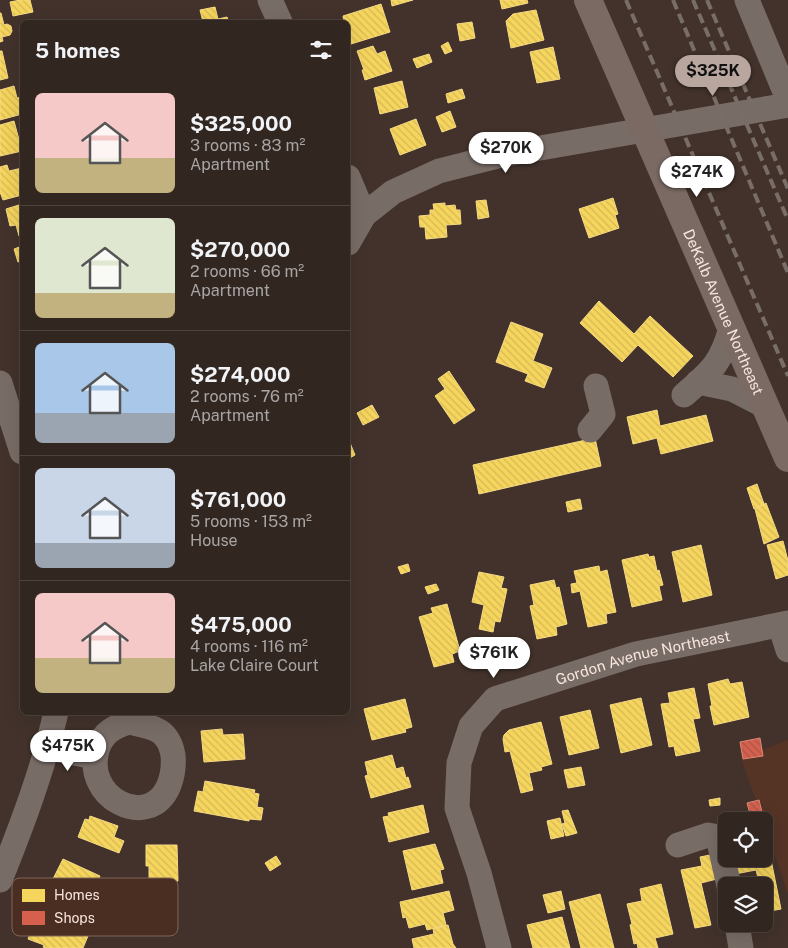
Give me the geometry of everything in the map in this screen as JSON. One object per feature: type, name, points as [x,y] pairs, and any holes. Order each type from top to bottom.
[{"type":"main road","name":"DeKalb Avenue Northeast","points":[[588,0],[788,458]]},
{"type":"street","points":[[270,0],[279,20]]},
{"type":"street","points":[[747,0],[788,98]]},
{"type":"street","points":[[350,239],[364,214],[393,192],[439,171],[506,154],[788,105]]},
{"type":"street","points":[[350,182],[364,214]]},
{"type":"street","points":[[731,328],[725,349],[714,368],[691,388],[732,389],[765,406]]},
{"type":"street","points":[[0,383],[20,446]]},
{"type":"street","points":[[590,430],[603,414],[596,386]]},
{"type":"street","points":[[784,624],[788,650]]},
{"type":"street","name":"Gordon Avenue Northeast","points":[[499,948],[479,873],[457,808],[459,763],[470,726],[495,699],[636,654],[784,624]]},
{"type":"street","points":[[0,880],[39,778],[55,715]]},
{"type":"street","points":[[48,748],[95,757]]},
{"type":"street","points":[[678,845],[708,836],[718,837],[727,877]]},
{"type":"street","points":[[739,932],[742,948]]},
{"type":"shaded area","points":[[788,740],[788,894],[773,851],[773,812],[760,812],[741,758]]},
{"type":"building: Homes","points":[[30,0],[33,12],[13,16],[10,2]]},
{"type":"building: Homes","points":[[391,0],[413,0],[392,6]]},
{"type":"building: Homes","points":[[500,0],[527,0],[528,3],[502,9]]},
{"type":"building: Homes","points":[[381,4],[390,32],[351,44],[350,20],[344,20],[343,16]]},
{"type":"building: Homes","points":[[215,7],[218,19],[227,17],[228,20],[202,20],[200,10]]},
{"type":"building: Homes","points":[[536,10],[544,40],[511,48],[506,21],[513,14]]},
{"type":"building: Homes","points":[[0,13],[4,25],[11,26],[12,31],[10,35],[2,37],[3,41],[0,42]]},
{"type":"building: Homes","points":[[472,22],[475,38],[460,41],[457,24]]},
{"type":"building: Homes","points":[[448,42],[452,51],[445,54],[441,46]]},
{"type":"building: Homes","points":[[373,46],[377,54],[385,51],[392,71],[365,80],[362,70],[364,70],[357,51]]},
{"type":"building: Homes","points":[[553,47],[560,79],[537,83],[530,52]]},
{"type":"building: Homes","points":[[0,51],[2,51],[8,78],[0,80]]},
{"type":"building: Homes","points":[[429,54],[432,62],[417,68],[413,59]]},
{"type":"building: Homes","points":[[402,81],[408,107],[380,114],[374,88]]},
{"type":"building: Homes","points":[[14,86],[17,98],[20,97],[20,115],[0,120],[0,90]]},
{"type":"building: Homes","points":[[462,89],[465,98],[448,103],[446,94]]},
{"type":"building: Homes","points":[[450,111],[456,127],[442,132],[436,117]]},
{"type":"building: Homes","points":[[416,119],[426,145],[400,155],[390,129]]},
{"type":"building: Homes","points":[[14,121],[20,144],[20,151],[0,156],[0,125]]},
{"type":"building: Homes","points":[[7,165],[9,171],[20,168],[20,196],[3,200],[0,192],[0,167]]},
{"type":"building: Homes","points":[[613,198],[618,214],[615,215],[619,228],[589,238],[579,209]]},
{"type":"building: Homes","points":[[486,200],[489,217],[478,219],[476,201]]},
{"type":"building: Homes","points":[[445,203],[445,206],[455,205],[456,210],[460,210],[461,224],[446,225],[447,237],[426,239],[425,227],[420,227],[419,216],[430,215],[430,210],[434,210],[433,204]]},
{"type":"building: Homes","points":[[20,205],[20,236],[16,225],[10,226],[6,209]]},
{"type":"building: Homes","points":[[20,247],[20,262],[18,262],[14,249]]},
{"type":"building: Homes","points":[[599,301],[634,334],[650,316],[693,356],[673,377],[638,345],[622,362],[580,323]]},
{"type":"building: Homes","points":[[511,322],[543,334],[533,361],[552,368],[544,388],[525,381],[528,374],[496,362]]},
{"type":"building: Homes","points":[[449,371],[475,410],[454,424],[435,396],[445,389],[438,379]]},
{"type":"building: Homes","points":[[372,405],[379,417],[363,425],[357,413]]},
{"type":"building: Homes","points":[[657,410],[660,426],[706,415],[713,441],[661,454],[657,438],[633,444],[627,417]]},
{"type":"building: Homes","points":[[595,438],[601,466],[479,494],[473,465]]},
{"type":"building: Homes","points":[[350,443],[355,455],[350,458]]},
{"type":"building: Homes","points":[[757,484],[764,504],[754,509],[747,488]]},
{"type":"building: Homes","points":[[580,499],[582,509],[568,512],[566,502]]},
{"type":"building: Homes","points":[[766,503],[779,537],[764,544],[755,509]]},
{"type":"building: Homes","points":[[783,541],[788,561],[788,575],[776,579],[767,545]]},
{"type":"building: Homes","points":[[701,545],[712,595],[683,602],[672,552]]},
{"type":"building: Homes","points":[[648,554],[649,557],[654,556],[657,571],[659,570],[663,585],[659,586],[662,600],[632,607],[622,560]]},
{"type":"building: Homes","points":[[408,564],[410,571],[401,574],[398,567]]},
{"type":"building: Homes","points":[[599,566],[600,572],[607,570],[616,612],[606,614],[607,623],[588,627],[580,591],[572,593],[571,584],[577,583],[574,571]]},
{"type":"building: Homes","points":[[479,572],[504,577],[501,588],[507,589],[500,622],[495,621],[493,632],[479,629],[484,605],[472,602]]},
{"type":"building: Homes","points":[[554,580],[556,588],[559,587],[567,624],[556,627],[557,635],[537,639],[530,606],[534,605],[530,585]]},
{"type":"building: Homes","points":[[436,584],[439,590],[428,594],[425,587]]},
{"type":"building: Homes","points":[[447,604],[460,651],[452,654],[454,662],[434,667],[419,617],[433,613],[431,608]]},
{"type":"building: Homes","points":[[728,679],[730,684],[742,682],[749,717],[714,725],[708,684]]},
{"type":"building: Homes","points":[[694,688],[700,718],[693,719],[700,751],[676,756],[674,746],[669,747],[661,704],[670,703],[668,693]]},
{"type":"building: Homes","points":[[641,698],[652,745],[621,753],[610,705]]},
{"type":"building: Homes","points":[[405,699],[412,727],[405,729],[406,732],[372,740],[364,709]]},
{"type":"building: Homes","points":[[590,710],[599,748],[569,755],[560,717]]},
{"type":"building: Homes","points":[[541,722],[552,764],[541,767],[542,770],[529,773],[533,790],[521,793],[510,751],[505,752],[504,735],[509,730]]},
{"type":"building: Homes","points":[[222,729],[223,735],[243,734],[245,759],[204,762],[201,731]]},
{"type":"building: Homes","points":[[392,755],[396,769],[403,767],[411,787],[371,798],[365,776],[368,775],[365,762]]},
{"type":"building: Homes","points":[[581,767],[585,785],[568,788],[564,770]]},
{"type":"building: Homes","points":[[205,781],[255,790],[254,793],[259,794],[257,807],[263,808],[261,820],[249,819],[249,821],[194,811],[198,791],[203,792]]},
{"type":"building: Homes","points":[[720,798],[720,805],[710,806],[709,800]]},
{"type":"building: Homes","points":[[423,805],[429,832],[389,842],[383,817],[389,816],[388,813]]},
{"type":"building: Homes","points":[[568,810],[577,833],[566,836],[562,824],[565,823],[562,811]]},
{"type":"building: Homes","points":[[90,816],[118,826],[114,837],[124,841],[119,853],[78,837],[85,819],[89,820]]},
{"type":"building: Homes","points":[[560,818],[564,836],[551,839],[547,821]]},
{"type":"building: Homes","points":[[435,844],[444,869],[440,870],[443,883],[412,890],[403,851]]},
{"type":"building: Homes","points":[[146,845],[177,845],[178,878],[149,878],[149,866],[146,866]]},
{"type":"building: Homes","points":[[715,854],[721,877],[701,883],[711,925],[695,928],[681,870],[702,866],[700,857]]},
{"type":"building: Homes","points":[[276,856],[281,864],[270,871],[265,863]]},
{"type":"building: Homes","points":[[63,859],[100,876],[99,878],[54,878]]},
{"type":"building: Homes","points":[[734,867],[772,867],[781,909],[773,910],[773,877],[758,877],[756,870],[735,874]]},
{"type":"building: Homes","points":[[661,884],[673,934],[655,938],[658,948],[638,948],[637,943],[634,944],[627,904],[642,901],[640,889]]},
{"type":"building: Homes","points":[[449,891],[454,910],[443,913],[446,925],[427,930],[425,924],[409,928],[406,917],[403,918],[400,902]]},
{"type":"building: Homes","points":[[561,891],[565,909],[548,913],[543,895]]},
{"type":"building: Homes","points":[[600,894],[614,948],[581,948],[569,902]]},
{"type":"building: Homes","points":[[562,917],[570,948],[533,948],[527,925]]},
{"type":"building: Homes","points":[[448,925],[453,944],[456,948],[414,948],[412,939],[434,934],[433,929]]},
{"type":"building: Homes","points":[[29,936],[88,936],[83,948],[46,948],[43,947],[44,945],[28,939]]},
{"type":"building: Shops","points":[[760,738],[763,756],[743,759],[740,742]]},
{"type":"building: Shops","points":[[759,800],[762,812],[750,812],[747,803]]},
{"type":"railway","points":[[626,0],[788,376]]},
{"type":"railway","points":[[673,0],[788,273]]},
{"type":"railway","points":[[693,0],[788,220]]},
{"type":"railway","points":[[707,0],[788,189]]}]
